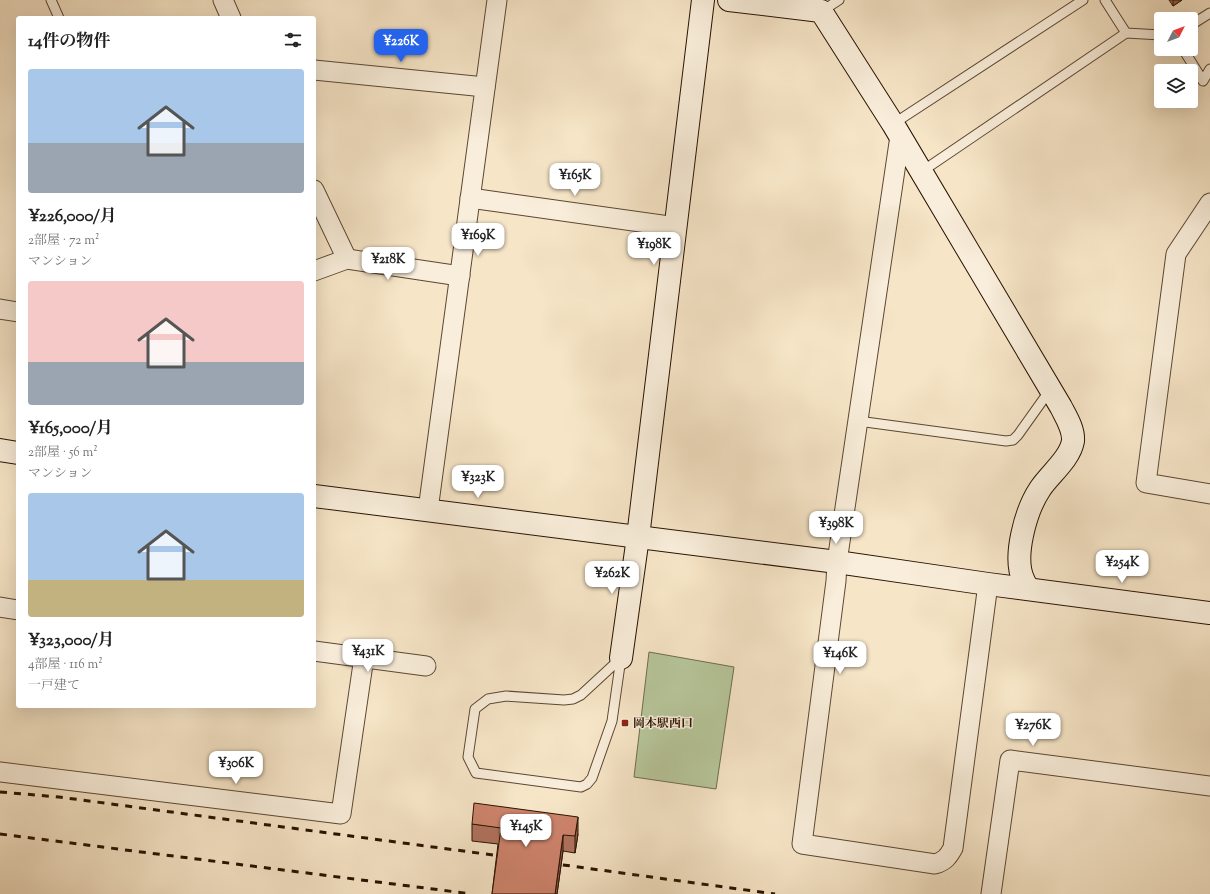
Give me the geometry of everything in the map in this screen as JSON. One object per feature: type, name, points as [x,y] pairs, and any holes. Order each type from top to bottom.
[{"type":"street","points":[[223,0],[231,16]]},
{"type":"street","points":[[428,510],[497,0]]},
{"type":"street","points":[[621,658],[638,537],[703,0]]},
{"type":"street","points":[[729,0],[825,4],[896,130],[1061,407],[1072,430],[1072,442],[1068,453],[1040,490],[1031,506],[1025,522],[1020,542],[1020,559],[1023,581],[1029,588]]},
{"type":"street","points":[[316,70],[485,87]]},
{"type":"street","points":[[896,130],[858,421],[837,562],[836,582],[802,844],[935,864],[943,861],[949,855],[953,848],[988,584]]},
{"type":"street","points":[[316,194],[347,260]]},
{"type":"street","points":[[470,198],[676,227]]},
{"type":"street","points":[[1210,203],[1176,254],[1146,483],[1210,494]]},
{"type":"street","points":[[316,270],[347,260],[460,276]]},
{"type":"street","points":[[0,309],[16,312]]},
{"type":"street","points":[[0,450],[16,453]]},
{"type":"street","points":[[316,496],[837,562],[988,584],[1029,588],[1210,613]]},
{"type":"street","points":[[0,608],[16,610]]},
{"type":"street","points":[[316,651],[426,666]]},
{"type":"street","points":[[0,772],[341,814],[364,657]]},
{"type":"street","points":[[991,894],[1010,760],[1210,786]]},
{"type":"lane","points":[[51,0],[59,16]]},
{"type":"lane","points":[[896,130],[1083,0]]},
{"type":"lane","points":[[1105,0],[1126,33]]},
{"type":"lane","points":[[1198,21],[1210,13]]},
{"type":"lane","points":[[921,172],[1126,33],[1154,35]]},
{"type":"lane","points":[[1187,56],[1203,81],[1210,70]]},
{"type":"lane","points":[[858,421],[1006,441],[1013,440],[1050,388]]},
{"type":"lane","points":[[621,658],[612,721],[596,769],[592,778],[587,784],[581,787],[476,773],[468,757],[475,709],[488,699],[506,696],[564,700],[573,699],[581,694],[621,658]]},
{"type":"green space","points":[[649,652],[734,667],[716,789],[634,777]]},
{"type":"building","points":[[474,803],[578,817],[575,836],[563,835],[555,894],[492,894],[501,828],[472,824]]},
{"type":"railway","points":[[0,792],[59,797],[508,857]]},
{"type":"railway","points":[[0,834],[472,894]]},
{"type":"railway","points":[[549,863],[775,894]]},
{"type":"place","name":"岡本駅西口","points":[[625,723]]}]
